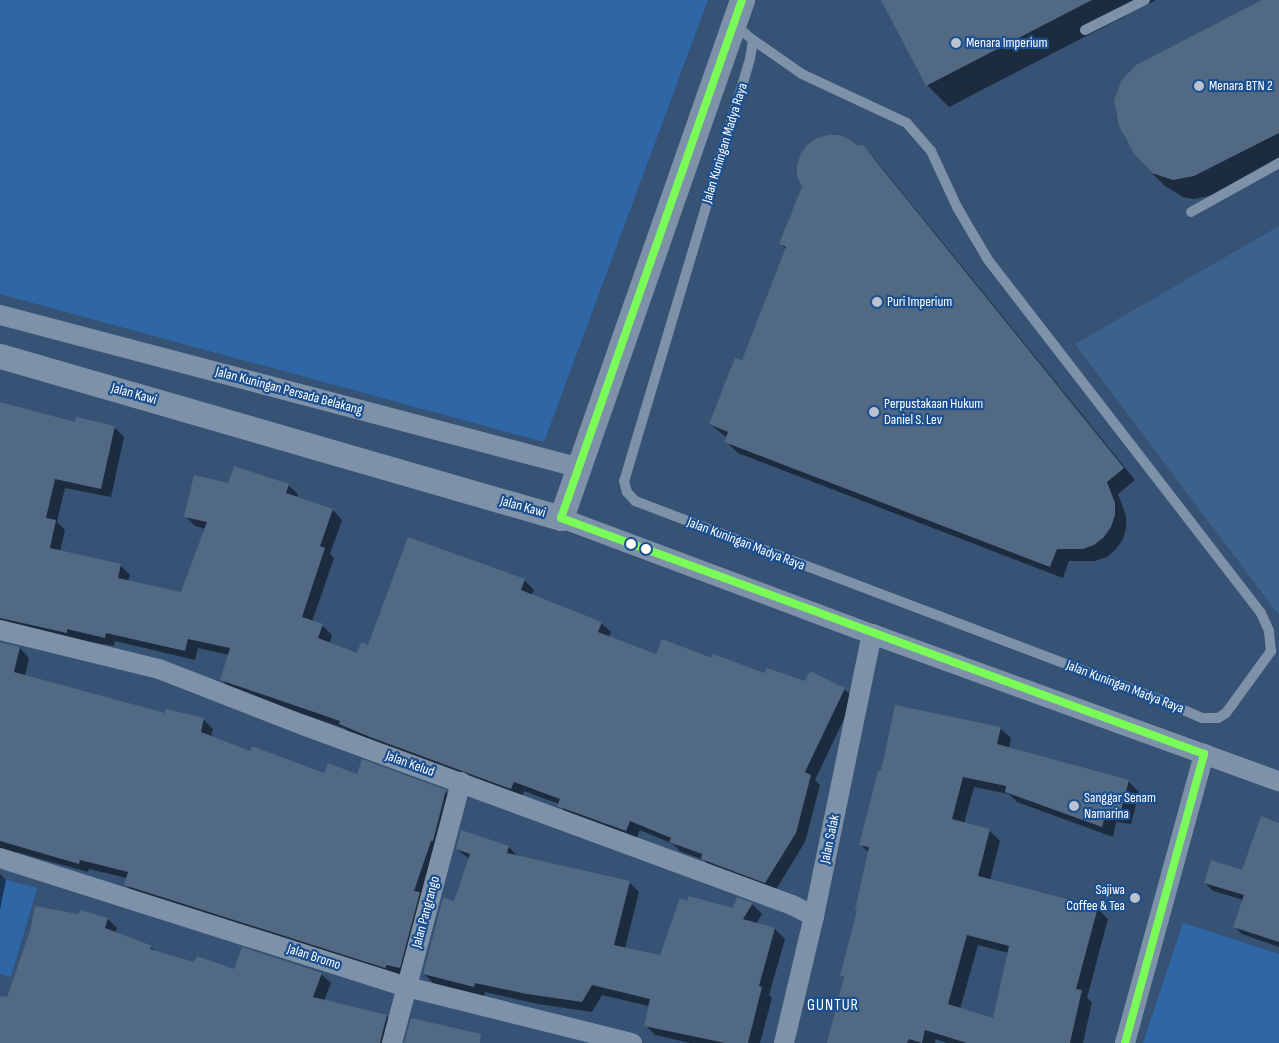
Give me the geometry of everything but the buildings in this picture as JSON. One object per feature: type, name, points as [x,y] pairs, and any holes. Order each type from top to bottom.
[{"type":"street","name":"Jalan Kuningan Madya Raya","points":[[561,518],[577,467],[742,0]]},
{"type":"street","name":"Jalan Kuningan Persada Belakang","points":[[0,315],[577,467]]},
{"type":"street","name":"Jalan Kawi","points":[[0,356],[561,518],[872,634],[1279,781]]},
{"type":"street","name":"Jalan Kelud","points":[[0,630],[159,669],[303,725],[792,905],[814,916]]},
{"type":"street","name":"Jalan Salak","points":[[784,1043],[814,916],[872,634]]},
{"type":"street","points":[[1125,1043],[1204,754]]},
{"type":"street","name":"Jalan Pangrango","points":[[392,1043],[461,782]]},
{"type":"street","name":"Jalan Bromo","points":[[0,858],[407,986],[632,1043]]},
{"type":"lane","points":[[1085,30],[1145,0]]},
{"type":"lane","name":"Jalan Kuningan Madya Raya","points":[[734,24],[753,40],[802,74],[907,123],[931,151],[957,208],[987,258],[1261,613],[1270,631],[1271,651],[1226,713],[1218,718],[1202,718],[1160,700],[635,502],[627,492],[624,481],[746,74],[753,40]]},
{"type":"lane","points":[[1191,212],[1279,163]]},
{"type":"shaded area","points":[[0,0],[708,0],[544,442],[0,294]]},
{"type":"shaded area","points":[[1279,226],[1279,615],[1075,344]]},
{"type":"shaded area","points":[[0,878],[37,888],[11,977],[0,974]]},
{"type":"shaded area","points":[[1183,923],[1279,954],[1279,1043],[1143,1043]]},
{"type":"transit line","points":[[561,518],[742,0]]},
{"type":"transit line","points":[[561,518],[1204,754]]},
{"type":"transit line","points":[[1125,1043],[1204,754]]},
{"type":"place","name":"Menara Imperium","points":[[956,43]]},
{"type":"place","name":"Menara BTN 2","points":[[1199,86]]},
{"type":"place","name":"Puri Imperium","points":[[877,302]]},
{"type":"place","name":"Perpustakaan Hukum Daniel S. Lev","points":[[874,412]]},
{"type":"place","name":"Sanggar Senam Namarina","points":[[1074,806]]},
{"type":"place","name":"Sajiwa Coffee & Tea","points":[[1135,898]]},
{"type":"district","name":"GUNTUR","points":[[833,1006]]}]
